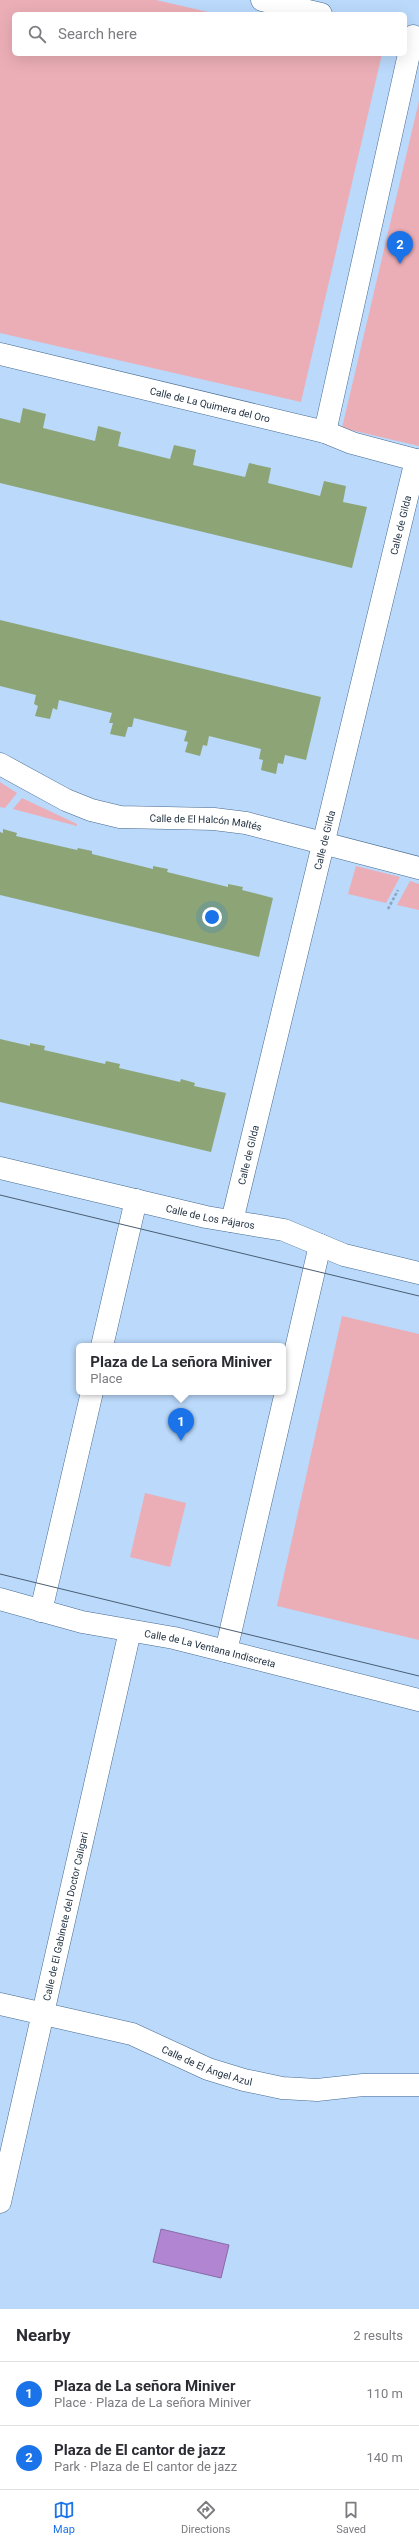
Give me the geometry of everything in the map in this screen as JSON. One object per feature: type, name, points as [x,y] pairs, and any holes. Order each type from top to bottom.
[{"type":"street","points":[[262,0],[313,12]]},
{"type":"street","points":[[325,432],[412,36]]},
{"type":"street","name":"Calle de La Quimera del Oro","points":[[0,354],[325,432],[358,444],[418,460]]},
{"type":"street","name":"Calle de Gilda","points":[[232,1221],[418,460]]},
{"type":"street","name":"Calle de El Halcón Maltés","points":[[0,764],[66,800],[91,810],[120,817],[214,819],[246,823],[419,868]]},
{"type":"street","name":"Calle de Los Pájaros","points":[[0,1168],[232,1221],[284,1230],[344,1255],[419,1273]]},
{"type":"street","points":[[103,1343],[136,1200]]},
{"type":"street","points":[[286,1392],[320,1245]]},
{"type":"street","points":[[41,1611],[91,1395]]},
{"type":"street","points":[[226,1651],[285,1395]]},
{"type":"street","name":"Calle de La Ventana Indiscreta","points":[[0,1599],[82,1622],[226,1651],[419,1700]]},
{"type":"street","name":"Calle de El Gabinete del Doctor Caligari","points":[[0,2202],[130,1631]]},
{"type":"street","name":"Calle de El Ángel Azul","points":[[0,2004],[132,2034],[208,2069],[244,2080],[282,2088],[317,2090],[363,2085],[419,2085]]},
{"type":"shaded area","points":[[0,0],[156,0],[208,12],[12,12],[12,56],[382,56],[301,402],[0,333]]},
{"type":"shaded area","points":[[419,101],[419,446],[342,428]]},
{"type":"shaded area","points":[[0,782],[17,793],[5,808],[0,807]]},
{"type":"shaded area","points":[[22,798],[77,824],[77,826],[13,809]]},
{"type":"shaded area","points":[[356,866],[400,877],[386,903],[348,894]]},
{"type":"shaded area","points":[[410,881],[419,884],[419,910],[397,905]]},
{"type":"shaded area","points":[[342,1316],[419,1334],[419,1640],[277,1606]]},
{"type":"shaded area","points":[[145,1493],[186,1503],[170,1567],[130,1557]]},
{"type":"shaded area","points":[[161,2229],[229,2245],[221,2278],[153,2262]]},
{"type":"building","points":[[23,408],[46,414],[43,428],[95,441],[98,426],[121,432],[118,446],[170,459],[174,445],[196,450],[193,465],[245,477],[249,463],[271,468],[268,483],[320,496],[324,481],[346,486],[343,502],[367,507],[352,568],[0,483],[0,418],[20,423]]},
{"type":"building","points":[[0,620],[321,697],[306,760],[285,755],[283,764],[278,763],[276,774],[261,770],[263,760],[259,759],[261,749],[209,736],[207,746],[203,745],[200,756],[185,752],[188,742],[184,741],[187,731],[134,718],[132,727],[128,727],[125,737],[110,734],[113,723],[109,723],[112,713],[59,700],[57,710],[53,708],[50,719],[35,716],[38,706],[34,704],[36,695],[0,686]]},
{"type":"building","points":[[3,829],[17,833],[16,836],[77,850],[78,848],[92,851],[92,854],[153,869],[153,866],[168,869],[167,872],[228,887],[228,884],[243,887],[242,890],[273,898],[259,957],[0,895],[0,832],[3,833]]},
{"type":"building","points":[[0,1039],[30,1046],[30,1043],[45,1046],[44,1050],[105,1064],[106,1061],[120,1064],[119,1068],[180,1082],[181,1079],[195,1083],[194,1086],[226,1093],[211,1152],[0,1102]]},
{"type":"tram line","points":[[0,1195],[419,1296]]},
{"type":"tram line","points":[[0,1574],[419,1676]]},
{"type":"place","name":"Plaza de El cantor de jazz","points":[[400,264]]},
{"type":"place","name":"Plaza de La señora Miniver","points":[[181,1441]]}]
